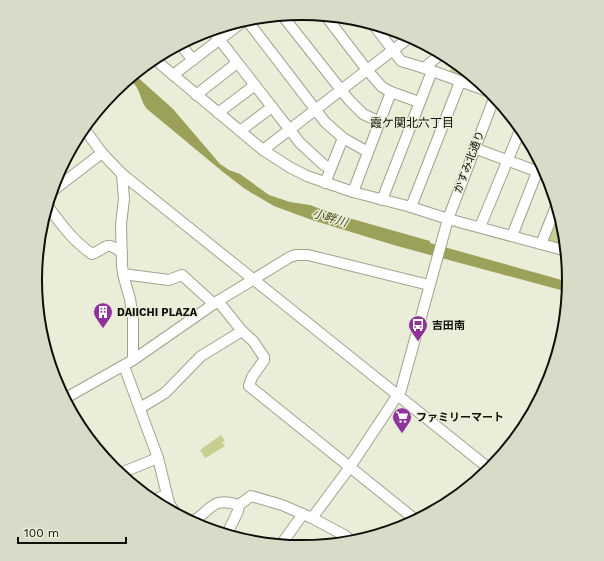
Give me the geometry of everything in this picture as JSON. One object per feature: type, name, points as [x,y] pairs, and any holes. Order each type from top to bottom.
[{"type":"street","points":[[287,21],[349,100],[363,114],[380,122]]},
{"type":"street","points":[[330,22],[382,87],[391,92],[419,102]]},
{"type":"street","points":[[251,25],[326,122],[343,138],[368,152]]},
{"type":"street","points":[[173,75],[232,30]]},
{"type":"street","points":[[379,32],[402,61],[477,88]]},
{"type":"street","points":[[215,35],[304,147],[324,165],[330,168]]},
{"type":"street","points":[[263,150],[404,41]]},
{"type":"street","points":[[184,49],[192,60]]},
{"type":"street","points":[[382,200],[419,102],[428,69],[437,58]]},
{"type":"street","points":[[159,63],[263,150],[291,168],[325,183],[353,192],[560,249]]},
{"type":"street","points":[[196,95],[238,63]]},
{"type":"street","points":[[411,207],[460,82]]},
{"type":"street","points":[[218,113],[255,85]]},
{"type":"street","points":[[353,192],[391,92]]},
{"type":"street","name":"かすみ北通り","points":[[286,540],[350,467],[401,390],[444,229],[492,103]]},
{"type":"street","points":[[240,131],[272,107]]},
{"type":"street","points":[[87,133],[102,153],[122,174],[485,466]]},
{"type":"street","points":[[480,227],[518,135]]},
{"type":"street","points":[[325,183],[343,138]]},
{"type":"street","points":[[474,148],[508,160],[537,166]]},
{"type":"street","points":[[59,186],[102,153]]},
{"type":"street","points":[[512,236],[538,170]]},
{"type":"street","points":[[122,174],[124,199],[121,224],[122,253],[124,274],[133,318],[128,363],[140,408],[158,458],[169,504]]},
{"type":"street","points":[[51,211],[62,227],[92,254],[108,245],[112,245],[122,253]]},
{"type":"street","points":[[541,244],[554,212]]},
{"type":"street","points":[[68,397],[128,363],[216,302],[290,257],[296,255],[305,255],[430,284]]},
{"type":"street","points":[[124,274],[169,280],[182,275],[216,302],[253,341],[264,357],[264,360],[252,376],[249,386],[411,517]]},
{"type":"street","points":[[140,408],[165,393],[201,356],[242,331]]},
{"type":"street","points":[[125,471],[158,458]]},
{"type":"street","points":[[159,498],[166,495]]},
{"type":"street","points":[[229,530],[238,511],[239,505],[251,496],[255,496],[308,516],[340,538]]},
{"type":"street","points":[[196,518],[217,502],[223,501],[239,505]]},
{"type":"shaded area","points":[[453,68],[466,78],[448,72]]},
{"type":"shaded area","points":[[555,221],[560,244],[548,241]]},
{"type":"shaded area","points":[[221,435],[225,441],[222,443],[225,446],[205,458],[200,450]]},
{"type":"water","name":"小畔川","points":[[138,78],[173,109],[220,164],[229,170],[240,174],[269,195],[290,202],[310,205],[331,213],[430,241],[430,243],[562,280],[562,290],[397,246],[312,220],[274,206],[245,189],[147,109],[136,86],[133,83]]},
{"type":"place","name":"DAIICHI PLAZA","points":[[103,329]]},
{"type":"place","name":"吉田南","points":[[418,342]]},
{"type":"place","name":"ファミリーマート","points":[[402,434]]},
{"type":"district","name":"霞ケ関北六丁目","points":[[412,123]]}]
